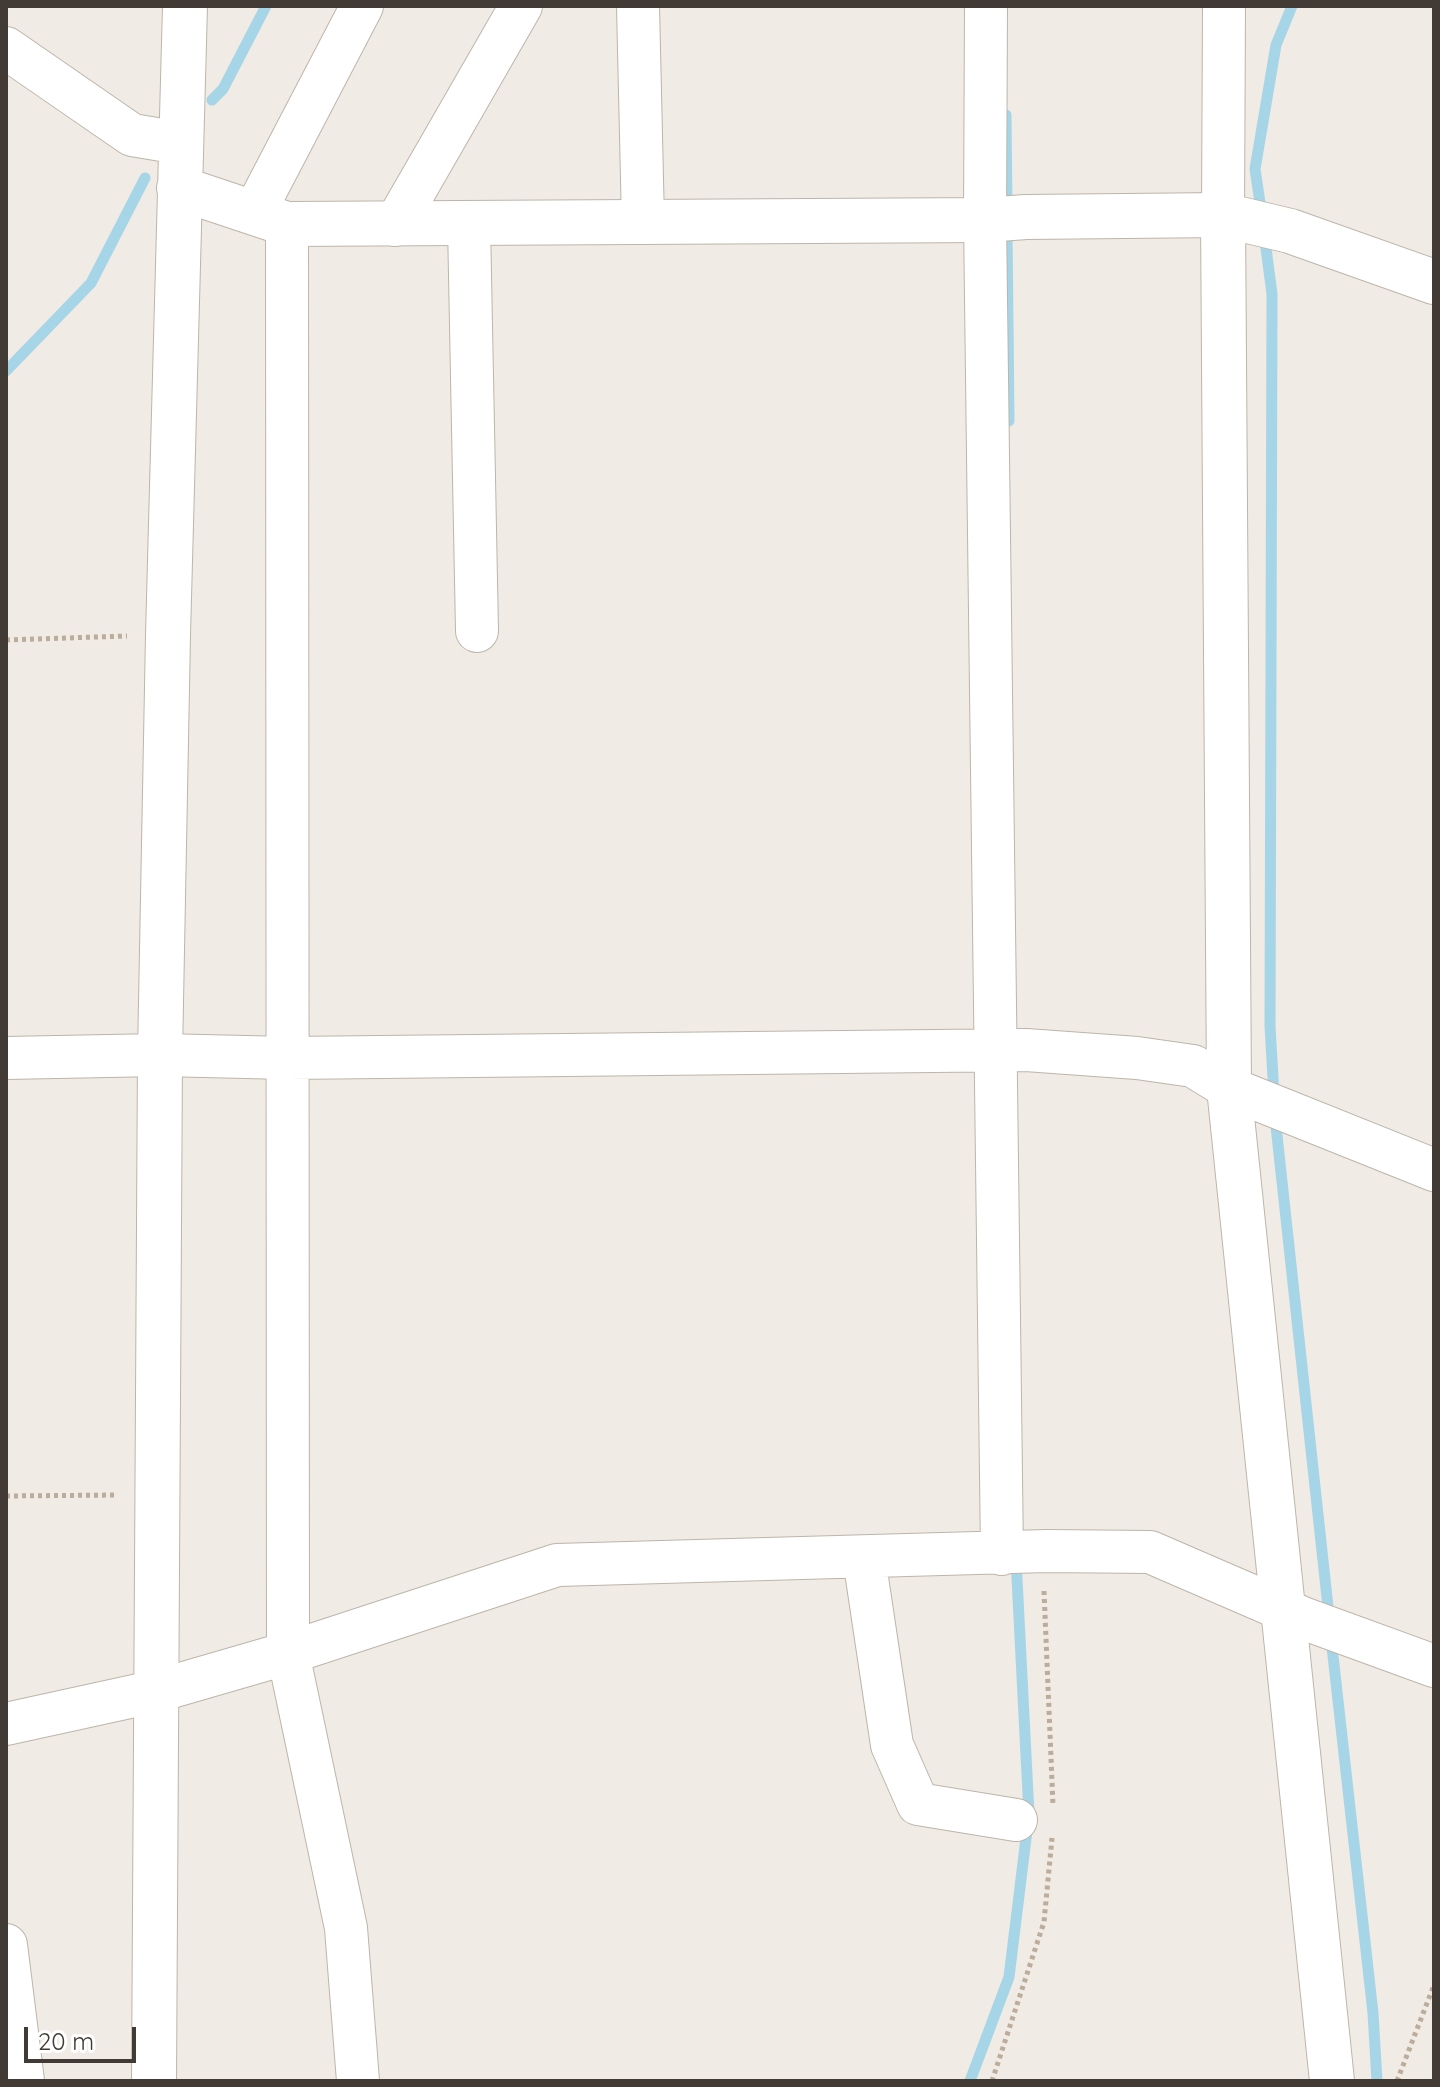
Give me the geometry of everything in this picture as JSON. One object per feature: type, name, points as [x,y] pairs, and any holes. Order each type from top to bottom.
[{"type":"street","points":[[154,2081],[160,1055],[185,6]]},
{"type":"street","points":[[358,2081],[346,1928],[288,1653],[289,1058],[270,218],[362,6]]},
{"type":"street","points":[[395,225],[521,6]]},
{"type":"street","points":[[638,6],[643,222]]},
{"type":"street","points":[[986,6],[1002,219],[1011,1050],[1002,1554]]},
{"type":"street","points":[[1224,6],[1233,218],[1238,1092],[1294,1614],[1332,2081]]},
{"type":"street","points":[[6,48],[132,135],[180,143]]},
{"type":"street","points":[[179,188],[270,218],[395,225],[1233,218],[1290,231],[1434,282]]},
{"type":"street","points":[[469,224],[477,631]]},
{"type":"street","points":[[6,1058],[1011,1050],[1137,1058],[1193,1066],[1238,1092],[1434,1170]]},
{"type":"street","points":[[6,1724],[157,1691],[288,1653],[557,1565],[1047,1551],[1150,1552],[1294,1614],[1434,1666]]},
{"type":"street","points":[[864,1558],[892,1745],[918,1804],[1016,1820]]},
{"type":"street","points":[[6,1945],[23,2081]]},
{"type":"path","points":[[6,640],[168,635]]},
{"type":"path","points":[[6,1496],[158,1495]]},
{"type":"path","points":[[1397,2081],[1434,1985]]},
{"type":"waterway","points":[[212,100],[223,89],[266,6]]},
{"type":"waterway","points":[[1262,216],[1255,169],[1276,45],[1292,6]]},
{"type":"waterway","points":[[1006,115],[1007,209]]},
{"type":"waterway","points":[[6,371],[91,283],[145,178]]},
{"type":"waterway","points":[[1007,227],[1009,421]]},
{"type":"waterway","points":[[1264,233],[1272,294],[1270,1026],[1274,1095]]},
{"type":"waterway","points":[[1275,1117],[1329,1616]]},
{"type":"waterway","points":[[970,2081],[1009,1977],[1029,1814],[1016,1559]]},
{"type":"waterway","points":[[1331,1638],[1373,2013],[1377,2081]]}]
